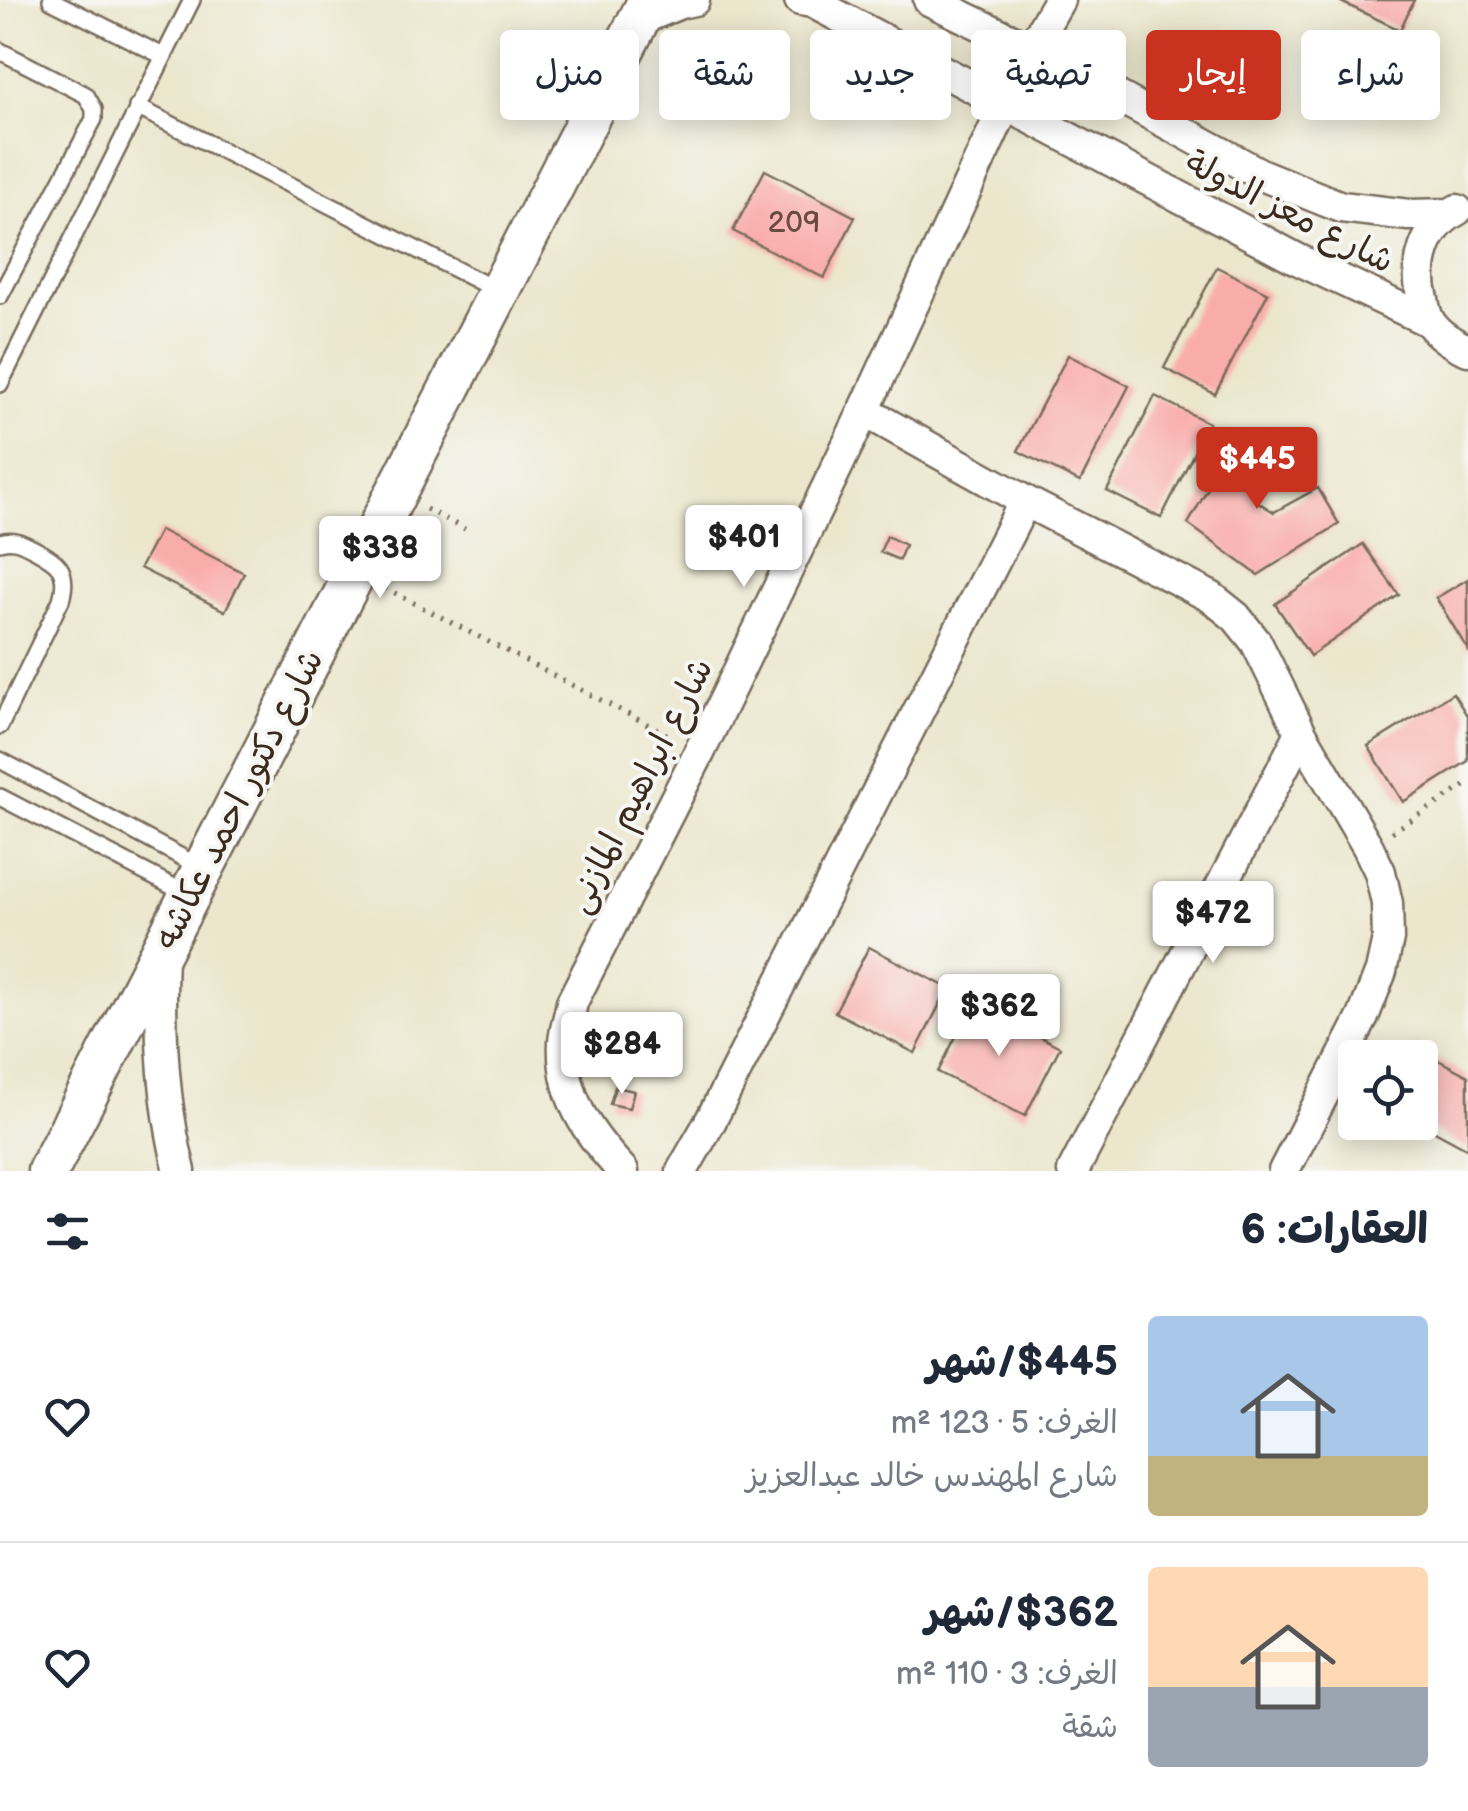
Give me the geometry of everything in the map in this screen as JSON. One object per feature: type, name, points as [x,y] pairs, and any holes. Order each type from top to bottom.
[{"type":"street","points":[[644,10],[694,0]]},
{"type":"street","name":"شارع معز الدولة","points":[[800,0],[812,2],[971,87]]},
{"type":"street","name":"شارع معز الدولة","points":[[928,0],[991,30]]},
{"type":"street","name":"شارع ابراهيم المازنى","points":[[1042,30],[1059,0]]},
{"type":"street","name":"شارع دكتور احمد عكاشه","points":[[48,1171],[644,10]]},
{"type":"street","name":"شارع معز الدولة","points":[[1126,101],[1262,176],[1341,207],[1409,215],[1459,209]]},
{"type":"street","name":"شارع ابراهيم المازنى","points":[[623,1171],[581,1120],[567,1082],[564,1042],[572,1002],[700,751],[999,120]]},
{"type":"street","name":"شارع معز الدولة","points":[[1033,120],[1297,259],[1428,321],[1468,350]]},
{"type":"street","points":[[1428,321],[1418,282],[1421,256],[1432,232],[1459,209]]},
{"type":"street","points":[[864,411],[1025,501],[1211,597],[1236,617],[1256,642],[1301,734],[1368,847],[1380,872],[1387,902],[1388,939],[1363,1017],[1284,1171]]},
{"type":"street","points":[[682,1171],[1025,501]]},
{"type":"street","points":[[1073,1171],[1301,734]]},
{"type":"street","points":[[163,943],[163,1077],[180,1171]]},
{"type":"lane","points":[[52,0],[163,56]]},
{"type":"lane","points":[[0,384],[192,0]]},
{"type":"lane","points":[[0,51],[86,96],[94,109],[90,127],[0,296]]},
{"type":"lane","points":[[137,107],[500,292]]},
{"type":"lane","points":[[0,542],[15,540],[54,560],[64,579],[64,590],[0,726]]},
{"type":"lane","points":[[0,760],[195,881]]},
{"type":"lane","points":[[0,797],[195,881]]},
{"type":"path","points":[[396,494],[465,529]]},
{"type":"path","points":[[355,573],[700,751]]},
{"type":"path","points":[[1368,847],[1468,784]]},
{"type":"building","points":[[1337,0],[1414,0],[1400,30]]},
{"type":"building","points":[[765,170],[855,217],[824,278],[733,231]]},
{"type":"building","points":[[1217,267],[1268,293],[1215,394],[1164,368]]},
{"type":"building","points":[[1068,355],[1129,386],[1080,482],[1018,451]]},
{"type":"building","points":[[1155,396],[1209,423],[1161,518],[1107,491]]},
{"type":"building","points":[[1239,433],[1278,459],[1256,501],[1274,512],[1318,488],[1339,524],[1258,575],[1188,524]]},
{"type":"building","points":[[160,530],[244,573],[225,611],[140,568]]},
{"type":"building","points":[[887,536],[905,545],[899,560],[880,552]]},
{"type":"building","points":[[1363,544],[1399,595],[1310,656],[1275,604]]},
{"type":"building","points":[[1468,579],[1468,650],[1436,598]]},
{"type":"building","points":[[1453,693],[1468,717],[1468,761],[1403,802],[1368,746]]},
{"type":"building","points":[[869,947],[948,988],[915,1053],[835,1012]]},
{"type":"building","points":[[973,1003],[1060,1047],[1025,1116],[938,1072]]},
{"type":"building","points":[[1438,1060],[1468,1076],[1468,1149],[1438,1133]]},
{"type":"building","points":[[615,1087],[634,1091],[629,1108],[610,1104]]}]
